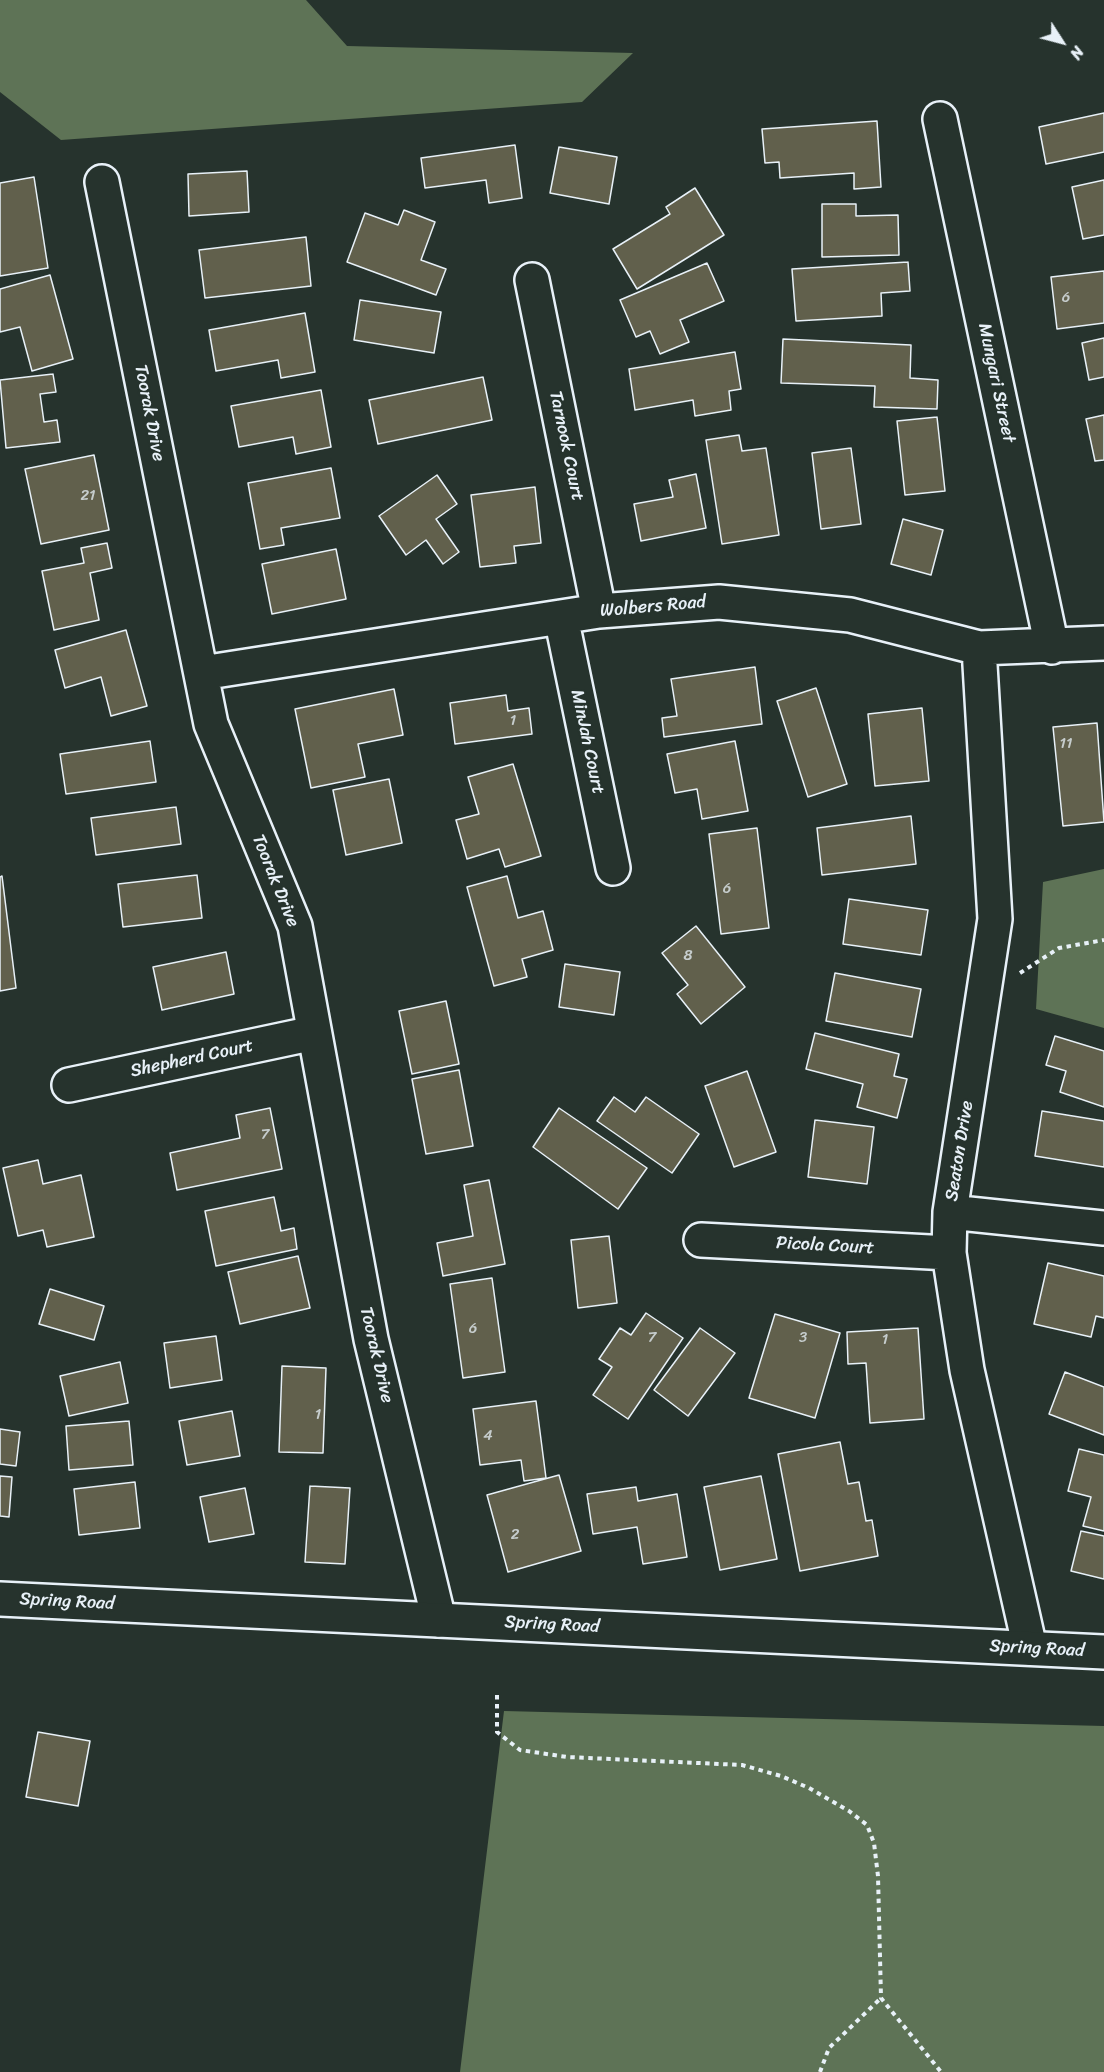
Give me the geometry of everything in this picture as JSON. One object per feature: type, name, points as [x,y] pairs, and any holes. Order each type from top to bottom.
[{"type":"street","name":"Mungari Street","points":[[940,119],[1052,647]]},
{"type":"street","name":"Toorak Drive","points":[[102,182],[211,724],[296,926],[370,1339],[439,1620]]},
{"type":"street","name":"Tarnook Court","points":[[532,280],[599,611]]},
{"type":"street","name":"Wolbers Road","points":[[202,673],[599,611],[719,602],[850,615],[979,648],[1052,647],[1104,643]]},
{"type":"street","name":"MinJah Court","points":[[561,617],[613,868]]},
{"type":"street","name":"Seaton Drive","points":[[979,648],[995,919],[950,1212],[949,1253],[967,1370],[1030,1648]]},
{"type":"street","name":"Shepherd Court","points":[[69,1085],[314,1033]]},
{"type":"street","points":[[950,1212],[1104,1228]]},
{"type":"street","name":"Picola Court","points":[[701,1240],[949,1253]]},
{"type":"street","name":"Spring Road","points":[[0,1599],[1104,1652]]},
{"type":"path","points":[[983,996],[1059,948],[1104,940]]},
{"type":"path","points":[[496,1695],[497,1732],[520,1750],[555,1756],[742,1765],[781,1776],[849,1811],[867,1825],[874,1843],[878,1876],[881,1998],[941,2072]]},
{"type":"path","points":[[820,2072],[829,2048],[881,1998]]},
{"type":"green space","points":[[0,0],[306,0],[347,46],[633,53],[582,102],[61,140],[0,92]]},
{"type":"green space","points":[[1104,869],[1104,1028],[1036,1009],[1043,882]]},
{"type":"green space","points":[[504,1711],[1104,1726],[1104,2072],[460,2072]]},
{"type":"building","points":[[1104,113],[1104,152],[1046,164],[1039,127]]},
{"type":"building","points":[[877,121],[881,187],[854,189],[854,173],[780,178],[779,162],[765,163],[762,129]]},
{"type":"building","points":[[515,145],[522,198],[489,203],[486,180],[425,188],[421,158]]},
{"type":"building","points":[[559,147],[617,157],[609,204],[550,193]]},
{"type":"building","points":[[247,171],[249,212],[189,216],[188,174]]},
{"type":"building","points":[[34,177],[48,268],[0,276],[0,183]]},
{"type":"building","points":[[1104,180],[1104,235],[1083,239],[1072,187]]},
{"type":"building","points":[[695,188],[724,235],[637,289],[613,249],[670,214],[666,207]]},
{"type":"building","points":[[822,204],[856,204],[856,216],[898,215],[899,255],[822,257]]},
{"type":"building","points":[[404,210],[435,222],[421,260],[446,269],[436,295],[347,262],[365,213],[398,225]]},
{"type":"building","points":[[306,237],[311,286],[205,298],[199,250]]},
{"type":"building","points":[[908,262],[910,291],[881,293],[882,316],[796,321],[792,269]]},
{"type":"building","points":[[707,263],[724,301],[680,320],[689,342],[660,354],[650,331],[636,337],[620,300]]},
{"type":"building","points":[[1104,271],[1104,323],[1057,329],[1051,277]]},
{"type":"building","points":[[50,275],[73,359],[32,371],[20,327],[0,332],[0,289]]},
{"type":"building","points":[[360,300],[441,312],[434,353],[354,340]]},
{"type":"building","points":[[305,313],[315,372],[281,378],[278,360],[216,371],[209,330]]},
{"type":"building","points":[[1104,338],[1104,377],[1089,380],[1082,343]]},
{"type":"building","points":[[783,339],[911,345],[910,378],[938,380],[937,409],[874,407],[875,386],[781,383]]},
{"type":"building","points":[[735,352],[741,389],[729,391],[731,410],[695,416],[693,400],[635,410],[629,369]]},
{"type":"building","points":[[53,374],[56,392],[40,394],[44,422],[57,420],[60,442],[6,448],[0,380]]},
{"type":"building","points":[[483,377],[492,420],[378,444],[369,400]]},
{"type":"building","points":[[321,390],[331,447],[296,454],[293,437],[239,447],[231,406]]},
{"type":"building","points":[[1104,415],[1104,460],[1095,461],[1086,419]]},
{"type":"building","points":[[937,417],[945,491],[905,495],[897,421]]},
{"type":"building","points":[[739,435],[742,451],[766,448],[779,535],[722,544],[706,440]]},
{"type":"building","points":[[851,448],[861,524],[821,529],[812,453]]},
{"type":"building","points":[[94,455],[109,530],[41,544],[25,469]]},
{"type":"building","points":[[331,468],[340,518],[281,528],[284,545],[260,549],[248,483]]},
{"type":"building","points":[[696,474],[706,528],[641,541],[634,504],[673,497],[669,480]]},
{"type":"building","points":[[437,475],[457,504],[436,519],[459,552],[443,564],[426,540],[406,555],[379,516]]},
{"type":"building","points":[[535,487],[541,543],[514,546],[516,563],[480,567],[471,495]]},
{"type":"building","points":[[903,519],[943,530],[931,575],[891,564]]},
{"type":"building","points":[[107,543],[112,568],[90,573],[99,620],[54,630],[42,571],[84,563],[81,548]]},
{"type":"building","points":[[336,549],[346,599],[272,614],[262,564]]},
{"type":"building","points":[[126,630],[147,706],[111,716],[101,677],[65,688],[55,650]]},
{"type":"building","points":[[755,667],[762,724],[664,737],[662,718],[677,716],[671,679]]},
{"type":"building","points":[[816,688],[847,784],[808,797],[777,701]]},
{"type":"building","points":[[394,689],[403,735],[358,744],[365,777],[311,788],[295,709]]},
{"type":"building","points":[[506,695],[508,711],[529,708],[532,734],[455,744],[450,703]]},
{"type":"building","points":[[922,708],[929,781],[875,786],[868,714]]},
{"type":"building","points":[[1097,723],[1104,822],[1063,826],[1053,727]]},
{"type":"building","points":[[150,741],[156,782],[66,794],[60,754]]},
{"type":"building","points":[[735,741],[748,811],[702,819],[697,789],[675,793],[667,754]]},
{"type":"building","points":[[513,764],[541,856],[505,867],[499,849],[467,859],[456,820],[479,814],[468,777]]},
{"type":"building","points":[[389,779],[402,843],[346,855],[333,790]]},
{"type":"building","points":[[176,807],[181,844],[96,855],[91,818]]},
{"type":"building","points":[[911,816],[916,864],[822,875],[817,828]]},
{"type":"building","points":[[757,828],[769,928],[721,934],[709,834]]},
{"type":"building","points":[[197,875],[202,918],[123,927],[118,884]]},
{"type":"building","points":[[2,876],[16,988],[0,991],[0,877]]},
{"type":"building","points":[[507,876],[518,918],[543,911],[553,950],[522,959],[527,977],[494,986],[467,887]]},
{"type":"building","points":[[849,899],[928,910],[921,955],[843,944]]},
{"type":"building","points":[[696,926],[745,987],[701,1024],[677,994],[688,985],[662,953]]},
{"type":"building","points":[[226,952],[234,994],[162,1010],[153,967]]},
{"type":"building","points":[[565,964],[620,972],[614,1015],[559,1007]]},
{"type":"building","points":[[835,973],[921,989],[912,1037],[826,1021]]},
{"type":"building","points":[[446,1001],[459,1064],[412,1074],[399,1011]]},
{"type":"building","points":[[815,1033],[899,1054],[894,1076],[907,1079],[897,1118],[857,1107],[863,1084],[806,1069]]},
{"type":"building","points":[[1055,1036],[1104,1051],[1104,1107],[1060,1092],[1066,1071],[1046,1065]]},
{"type":"building","points":[[459,1070],[473,1146],[426,1154],[412,1079]]},
{"type":"building","points":[[747,1071],[776,1152],[734,1167],[705,1086]]},
{"type":"building","points":[[614,1097],[635,1112],[646,1097],[699,1134],[672,1173],[597,1121]]},
{"type":"building","points":[[270,1108],[282,1169],[177,1190],[170,1153],[240,1138],[236,1115]]},
{"type":"building","points":[[559,1108],[647,1168],[618,1209],[533,1147]]},
{"type":"building","points":[[1042,1111],[1104,1121],[1104,1167],[1035,1156]]},
{"type":"building","points":[[815,1120],[874,1127],[867,1184],[808,1177]]},
{"type":"building","points":[[38,1160],[43,1184],[81,1175],[94,1237],[47,1247],[43,1230],[18,1236],[3,1168]]},
{"type":"building","points":[[489,1180],[505,1264],[443,1276],[437,1243],[473,1236],[464,1185]]},
{"type":"building","points":[[274,1197],[281,1231],[294,1228],[297,1249],[216,1266],[205,1211]]},
{"type":"building","points":[[609,1236],[617,1303],[578,1308],[571,1240]]},
{"type":"building","points":[[298,1256],[310,1308],[240,1324],[228,1272]]},
{"type":"building","points":[[1048,1263],[1104,1276],[1104,1318],[1096,1316],[1091,1337],[1034,1324]]},
{"type":"building","points":[[492,1278],[505,1372],[463,1378],[450,1284]]},
{"type":"building","points":[[50,1289],[104,1306],[94,1340],[39,1324]]},
{"type":"building","points":[[646,1313],[683,1338],[628,1419],[593,1395],[612,1367],[599,1359],[620,1328],[631,1335]]},
{"type":"building","points":[[775,1314],[840,1333],[815,1418],[749,1398]]},
{"type":"building","points":[[700,1328],[735,1353],[688,1416],[654,1390]]},
{"type":"building","points":[[918,1328],[924,1419],[870,1423],[866,1363],[848,1364],[847,1332]]},
{"type":"building","points":[[216,1336],[222,1380],[170,1388],[164,1343]]},
{"type":"building","points":[[120,1362],[128,1403],[69,1416],[60,1376]]},
{"type":"building","points":[[282,1366],[326,1368],[323,1453],[279,1452]]},
{"type":"building","points":[[1065,1372],[1104,1387],[1104,1435],[1049,1414]]},
{"type":"building","points":[[536,1401],[546,1478],[524,1481],[521,1460],[480,1465],[473,1409]]},
{"type":"building","points":[[232,1411],[240,1456],[187,1465],[179,1421]]},
{"type":"building","points":[[129,1421],[133,1465],[69,1470],[66,1426]]},
{"type":"building","points":[[0,1429],[20,1432],[16,1466],[0,1464]]},
{"type":"building","points":[[840,1442],[848,1484],[859,1482],[866,1521],[872,1520],[878,1556],[800,1571],[778,1454]]},
{"type":"building","points":[[1079,1449],[1104,1455],[1104,1531],[1083,1526],[1091,1497],[1068,1491]]},
{"type":"building","points":[[559,1475],[581,1551],[508,1572],[487,1495]]},
{"type":"building","points":[[0,1476],[12,1477],[9,1517],[0,1516]]},
{"type":"building","points":[[761,1476],[777,1559],[720,1570],[704,1487]]},
{"type":"building","points":[[135,1482],[140,1528],[79,1535],[74,1489]]},
{"type":"building","points":[[310,1486],[350,1488],[345,1564],[305,1562]]},
{"type":"building","points":[[636,1487],[638,1501],[677,1494],[687,1557],[643,1564],[637,1527],[593,1534],[587,1494]]},
{"type":"building","points":[[245,1488],[254,1534],[209,1542],[200,1497]]},
{"type":"building","points":[[1081,1531],[1104,1536],[1104,1579],[1071,1571]]},
{"type":"building","points":[[38,1732],[90,1741],[78,1806],[26,1797]]}]
